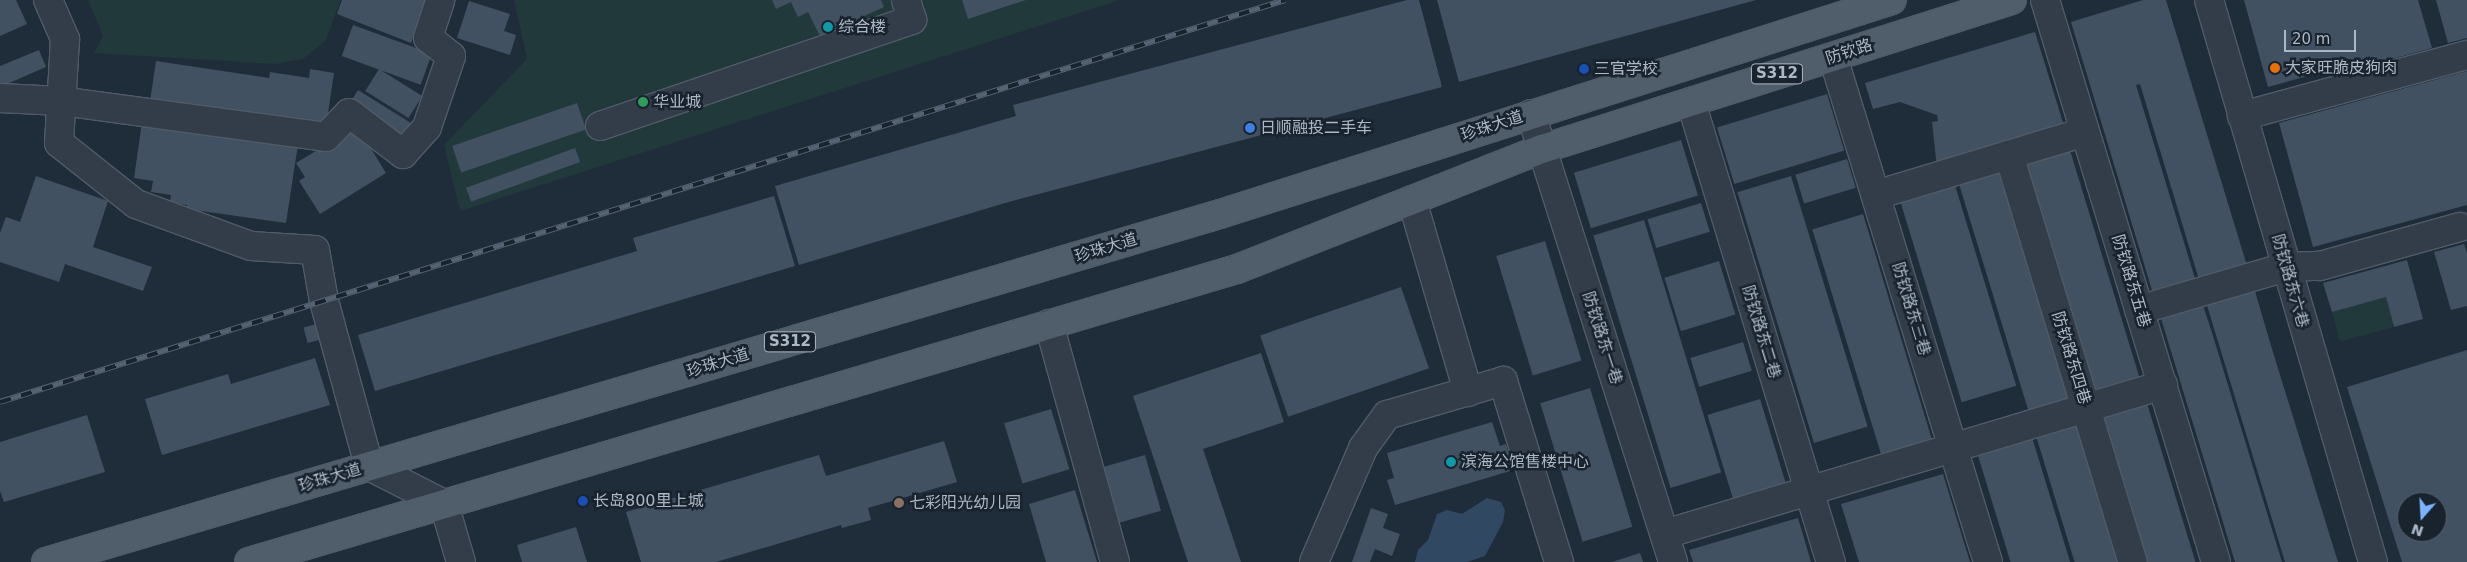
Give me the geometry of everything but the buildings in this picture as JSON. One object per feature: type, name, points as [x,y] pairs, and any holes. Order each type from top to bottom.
[{"type":"main road","name":"S312","points":[[1531,114],[1892,0]]},
{"type":"main road","name":"防钦路","points":[[1542,148],[2012,0]]},
{"type":"main road","name":"珍珠大道","points":[[46,562],[1220,214],[1531,114]]},
{"type":"main road","name":"S312","points":[[249,562],[1236,269],[1542,148]]},
{"type":"street","points":[[48,0],[65,39],[59,143],[136,204],[251,246],[315,250],[324,301],[369,466],[444,504],[461,562]]},
{"type":"street","points":[[0,98],[62,101],[326,138],[349,113],[403,154],[427,127],[451,56],[428,38],[440,0]]},
{"type":"street","points":[[600,126],[912,20],[906,0]]},
{"type":"street","name":"防钦路东五巷","points":[[2045,0],[2216,562]]},
{"type":"street","name":"防钦路东六巷","points":[[2208,0],[2373,562]]},
{"type":"street","points":[[2242,116],[2467,55]]},
{"type":"street","name":"防钦路东三巷","points":[[1833,57],[1988,562]]},
{"type":"street","name":"防钦路东二巷","points":[[1691,102],[1832,562]]},
{"type":"street","name":"防钦路东一巷","points":[[1531,114],[1674,562]]},
{"type":"street","points":[[1876,195],[2085,132]]},
{"type":"street","name":"防钦路东四巷","points":[[2009,155],[2133,562]]},
{"type":"street","points":[[1412,200],[1468,392]]},
{"type":"street","points":[[2139,310],[2286,267],[2320,266],[2460,227]]},
{"type":"street","points":[[1049,324],[1115,562]]},
{"type":"street","points":[[1314,562],[1363,448],[1387,415],[1503,381],[1559,562]]},
{"type":"street","points":[[1665,534],[2162,385]]},
{"type":"green space","points":[[88,0],[341,0],[325,41],[303,59],[276,64],[94,53],[103,36]]},
{"type":"green space","name":"华业城","points":[[514,0],[1120,0],[460,211],[444,145],[527,59]]},
{"type":"green space","points":[[2386,297],[2394,327],[2340,341],[2332,311]]},
{"type":"water","points":[[1487,498],[1501,502],[1505,510],[1503,522],[1485,556],[1467,562],[1415,562],[1418,550],[1428,540],[1437,514],[1447,510],[1462,514]]},
{"type":"railway","points":[[0,402],[1285,0]]},
{"type":"place","name":"综合楼","points":[[828,27]]},
{"type":"place","name":"大家旺脆皮狗肉","points":[[2275,68]]},
{"type":"place","name":"三官学校","points":[[1584,69]]},
{"type":"place","name":"华业城","points":[[643,102]]},
{"type":"place","name":"日顺融投二手车","points":[[1250,128]]},
{"type":"place","name":"滨海公馆售楼中心","points":[[1451,462]]},
{"type":"place","name":"长岛800里上城","points":[[583,501]]},
{"type":"place","name":"七彩阳光幼儿园","points":[[899,503]]}]
